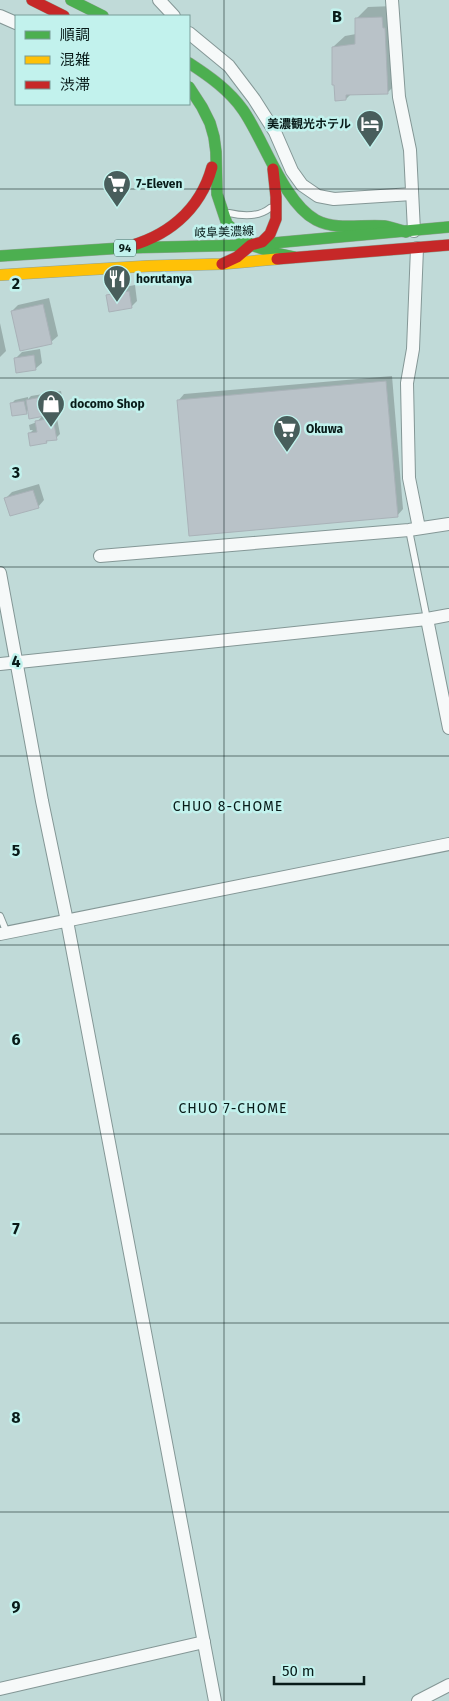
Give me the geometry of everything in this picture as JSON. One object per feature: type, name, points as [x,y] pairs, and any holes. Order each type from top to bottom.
[{"type":"main road","points":[[32,0],[62,15]]},
{"type":"main road","points":[[71,0],[101,15]]},
{"type":"main road","points":[[190,64],[225,90],[242,108],[291,194],[303,211],[315,219],[332,225],[382,226],[410,231]]},
{"type":"main road","points":[[190,89],[210,123],[216,152],[217,194],[227,224],[251,245],[294,257]]},
{"type":"main road","points":[[122,248],[148,241],[166,232],[195,206],[205,189],[216,152]]},
{"type":"main road","points":[[222,264],[237,257],[251,245],[262,242],[270,234],[276,219],[276,202],[275,178],[270,158]]},
{"type":"main road","name":"岐阜美濃線","points":[[0,256],[122,248],[251,245],[449,227]]},
{"type":"main road","name":"94","points":[[0,275],[149,266],[222,264],[449,245]]},
{"type":"street","points":[[159,0],[173,15]]},
{"type":"street","points":[[392,0],[399,97],[410,150],[412,194],[410,231]]},
{"type":"street","points":[[0,16],[15,23]]},
{"type":"street","points":[[190,34],[229,66],[254,99],[275,132],[292,171],[302,185],[318,196],[334,199],[412,194]]},
{"type":"street","points":[[414,529],[410,478],[407,383],[412,349],[418,248]]},
{"type":"street","points":[[100,556],[414,529],[449,524]]},
{"type":"street","points":[[0,573],[215,1701]]},
{"type":"street","points":[[0,664],[427,619],[449,615]]},
{"type":"street","points":[[427,619],[446,702],[449,728]]},
{"type":"street","points":[[4,933],[449,844]]},
{"type":"street","points":[[0,1689],[204,1642]]},
{"type":"street","points":[[418,1701],[449,1685]]},
{"type":"lane","points":[[223,211],[240,215],[264,213],[276,202]]},
{"type":"lane","points":[[414,529],[427,619]]},
{"type":"lane","points":[[0,916],[4,933]]},
{"type":"building","name":"美濃観光ホテル","points":[[382,17],[383,28],[385,28],[388,94],[346,95],[346,100],[335,101],[334,85],[332,85],[332,47],[355,44],[355,18]]},
{"type":"building","points":[[129,291],[132,308],[109,312],[106,295]]},
{"type":"building","points":[[43,304],[52,344],[20,351],[11,311]]},
{"type":"building","points":[[34,355],[36,370],[16,373],[14,358]]},
{"type":"building","points":[[386,381],[398,517],[189,536],[177,400]]},
{"type":"building","points":[[57,394],[61,413],[29,419],[26,400]]},
{"type":"building","points":[[24,401],[27,414],[12,416],[10,403]]},
{"type":"building","points":[[53,418],[57,440],[30,446],[28,433],[37,432],[35,421]]},
{"type":"building","points":[[33,490],[39,508],[10,516],[4,498]]},
{"type":"traffic: fast","points":[[71,0],[101,15]]},
{"type":"traffic: fast","points":[[190,64],[218,84],[243,110],[284,186],[305,212],[316,220],[332,225],[384,226],[406,232]]},
{"type":"traffic: fast","points":[[190,89],[210,123],[214,137],[217,194],[227,224],[251,245],[294,257]]},
{"type":"traffic: fast","points":[[0,256],[122,248],[251,245],[449,227]]},
{"type":"traffic: slow","points":[[0,275],[149,266],[222,264],[277,259]]},
{"type":"traffic: jam","points":[[32,0],[62,15]]},
{"type":"traffic: jam","points":[[122,248],[153,237],[167,230],[179,220],[199,197],[212,167]]},
{"type":"traffic: jam","points":[[222,264],[237,257],[251,245],[262,242],[270,234],[276,219],[273,169]]},
{"type":"traffic: jam","points":[[277,259],[449,245]]},
{"type":"place","name":"美濃観光ホテル","points":[[370,148]]},
{"type":"place","name":"7-Eleven","points":[[117,208]]},
{"type":"place","name":"horutanya","points":[[117,303]]},
{"type":"place","name":"docomo Shop","points":[[51,428]]},
{"type":"place","name":"Okuwa","points":[[287,453]]},
{"type":"district","name":"CHUO 8-CHOME","points":[[228,806]]},
{"type":"district","name":"CHUO 7-CHOME","points":[[233,1108]]}]
